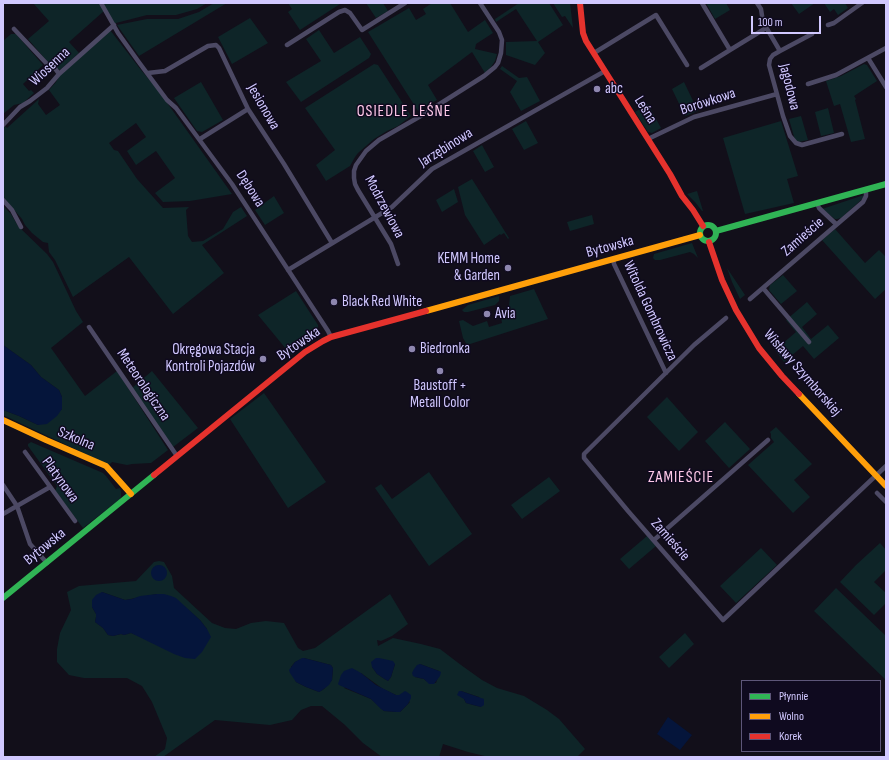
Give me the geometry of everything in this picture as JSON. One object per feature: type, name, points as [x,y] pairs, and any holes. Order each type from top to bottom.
[{"type":"main road","name":"Leśna","points":[[580,3],[583,33],[586,41],[670,174],[682,196],[703,226]]},
{"type":"main road","points":[[716,231],[886,184]]},
{"type":"main road","points":[[707,225],[714,227],[716,231],[715,238],[709,242],[703,240],[700,235],[700,231],[703,226],[707,225]]},
{"type":"main road","name":"Bytowska","points":[[3,598],[305,352],[331,337],[700,235]]},
{"type":"main road","name":"Wisławy Szymborskiej","points":[[709,242],[722,280],[736,310],[759,348],[782,376],[886,486]]},
{"type":"main road","name":"Szkolna","points":[[3,420],[106,466],[131,494]]},
{"type":"street","name":"Dębowa","points":[[101,3],[118,33],[138,61],[167,100],[176,108],[200,139],[232,184],[328,330],[331,337]]},
{"type":"street","points":[[287,46],[339,12],[345,10],[350,13],[362,30],[405,3]]},
{"type":"street","name":"Modrzewiowa","points":[[398,264],[391,244],[355,184],[354,171],[356,164],[360,157],[372,144],[484,76],[495,67],[502,53],[502,40],[499,32],[480,3]]},
{"type":"street","points":[[702,3],[730,50]]},
{"type":"street","points":[[757,3],[763,22],[780,51]]},
{"type":"street","points":[[828,25],[834,23],[862,3]]},
{"type":"street","points":[[594,53],[656,15],[687,65]]},
{"type":"street","name":"Wiosenna","points":[[3,125],[20,107],[47,88],[59,74],[114,25]]},
{"type":"street","points":[[701,68],[766,28]]},
{"type":"street","points":[[14,29],[48,65],[54,67],[59,74]]},
{"type":"street","name":"Jagodowa","points":[[812,34],[773,55],[770,60],[769,65],[783,116],[790,136],[796,143],[802,145],[842,134]]},
{"type":"street","name":"Jesionowa","points":[[148,73],[165,71],[208,46],[216,45],[219,48],[248,109],[284,164],[332,243]]},
{"type":"street","points":[[808,84],[836,74],[886,48]]},
{"type":"street","points":[[868,58],[886,87]]},
{"type":"street","name":"Jarzębinowa","points":[[288,270],[397,202],[432,168],[605,71]]},
{"type":"street","name":"Borówkowa","points":[[648,139],[694,117],[777,94]]},
{"type":"street","points":[[200,139],[248,109]]},
{"type":"street","name":"Zamieście","points":[[750,299],[863,202],[866,196],[866,190]]},
{"type":"street","points":[[3,200],[12,210],[21,227]]},
{"type":"street","points":[[817,203],[819,208],[836,224]]},
{"type":"street","name":"Witolda Gombrowicza","points":[[613,259],[617,271],[666,373]]},
{"type":"street","points":[[764,288],[809,342]]},
{"type":"street","name":"Zamieście","points":[[726,318],[694,345],[584,454],[584,458],[628,511],[724,620],[886,466]]},
{"type":"street","name":"Meteorologiczna","points":[[89,327],[177,456]]},
{"type":"street","points":[[654,540],[768,440]]},
{"type":"street","name":"Platynowa","points":[[25,452],[76,521]]},
{"type":"street","points":[[3,485],[17,506],[30,544],[47,563]]},
{"type":"street","points":[[3,514],[50,487]]},
{"type":"street","points":[[877,493],[886,502]]},
{"type":"green space","points":[[33,3],[207,3],[197,9],[176,15],[147,15],[116,23],[114,23],[104,11],[69,42],[79,53],[60,70],[47,61],[28,39],[49,21]]},
{"type":"green space","points":[[214,3],[227,3],[139,56],[117,25],[147,19],[178,19],[199,12]]},
{"type":"green space","points":[[288,3],[340,4],[300,30],[288,12],[292,9]]},
{"type":"green space","points":[[366,3],[383,3],[388,11],[376,18]]},
{"type":"green space","points":[[432,3],[450,3],[468,32],[485,20],[493,33],[476,44],[475,49],[497,54],[495,61],[485,73],[472,52],[428,85],[437,100],[418,111],[368,32],[409,8],[416,20],[426,14],[423,9]]},
{"type":"green space","points":[[519,3],[549,3],[563,25],[538,42],[545,53],[535,65],[506,55],[506,42],[537,41],[516,9],[496,22],[495,19]]},
{"type":"green space","points":[[553,3],[570,3],[573,28],[565,16],[562,17]]},
{"type":"green space","points":[[706,3],[726,3],[730,10],[715,19]]},
{"type":"green space","points":[[791,3],[815,3],[799,14]]},
{"type":"green space","points":[[824,3],[845,3],[848,8],[838,15],[834,9],[830,12]]},
{"type":"green space","points":[[250,18],[268,43],[232,64],[218,37]]},
{"type":"green space","points":[[110,30],[158,90],[232,194],[190,201],[163,202],[155,193],[175,178],[156,151],[136,165],[127,151],[146,137],[136,123],[109,143],[114,150],[118,151],[137,179],[163,208],[189,207],[186,210],[188,236],[192,242],[203,241],[223,229],[233,212],[241,207],[247,216],[202,245],[224,273],[173,314],[129,257],[73,297],[55,260],[49,252],[48,243],[43,242],[32,233],[3,197],[3,129],[5,126],[7,128],[39,99],[38,104],[46,115],[60,105],[49,90],[59,76]]},
{"type":"green space","points":[[319,30],[334,53],[360,37],[371,54],[369,58],[301,102],[286,82],[321,61],[306,39]]},
{"type":"green space","points":[[11,34],[16,34],[43,65],[23,84],[29,91],[31,90],[34,93],[23,103],[14,105],[3,114],[3,41]]},
{"type":"green space","points":[[374,64],[378,65],[411,116],[398,126],[374,139],[358,153],[350,166],[326,181],[316,165],[335,150],[305,108]]},
{"type":"green space","points":[[864,64],[867,65],[877,81],[854,96],[865,139],[851,142],[840,104],[834,106],[826,81],[841,76]]},
{"type":"green space","points":[[502,66],[519,78],[527,77],[540,101],[521,111],[510,92],[517,81],[500,69]]},
{"type":"green space","points":[[201,82],[223,120],[202,132],[197,131],[174,98]]},
{"type":"green space","points":[[684,82],[698,111],[685,116],[672,89]]},
{"type":"green space","points":[[648,104],[661,128],[652,133],[648,132],[635,112]]},
{"type":"green space","points":[[828,108],[834,133],[821,136],[815,112]]},
{"type":"green space","points":[[801,116],[808,140],[799,142],[795,140],[789,119]]},
{"type":"green space","points":[[526,121],[538,143],[524,150],[512,129]]},
{"type":"green space","points":[[781,121],[798,176],[787,179],[794,203],[745,214],[723,138]]},
{"type":"green space","points":[[482,145],[494,167],[485,172],[473,151]]},
{"type":"green space","points":[[472,179],[509,238],[508,239],[504,233],[501,235],[500,234],[484,245],[465,215],[458,187]]},
{"type":"green space","points":[[454,189],[458,202],[442,212],[436,200]]},
{"type":"green space","points":[[697,191],[703,211],[687,194]]},
{"type":"green space","points":[[864,195],[860,201],[841,218],[835,219],[822,209]]},
{"type":"green space","points":[[274,196],[284,213],[265,225],[255,210]]},
{"type":"green space","points":[[3,206],[11,214],[18,226],[47,254],[53,262],[76,311],[83,322],[51,348],[85,396],[117,371],[168,450],[151,463],[127,465],[112,462],[109,465],[3,415],[3,410],[38,425],[62,409],[62,397],[59,390],[41,377],[31,365],[3,345]]},
{"type":"green space","points":[[592,215],[594,224],[570,231],[567,222]]},
{"type":"green space","points":[[835,229],[865,263],[879,250],[886,257],[886,289],[875,299],[822,240]]},
{"type":"green space","points":[[692,243],[698,258],[690,252],[660,260],[655,260],[653,258],[654,254]]},
{"type":"green space","points":[[727,268],[745,295],[740,299],[732,282]]},
{"type":"green space","points":[[783,275],[797,291],[781,304],[769,290],[770,285]]},
{"type":"green space","points":[[534,289],[548,319],[467,345],[463,338],[459,321],[463,320],[473,326],[487,321],[489,327],[502,323],[501,317],[509,306],[510,296]]},
{"type":"green space","points":[[296,291],[318,325],[318,334],[291,355],[258,315]]},
{"type":"green space","points":[[499,296],[499,301],[495,305],[468,312],[464,312],[462,310],[468,305]]},
{"type":"green space","points":[[807,302],[817,314],[802,327],[811,339],[828,325],[839,338],[814,359],[803,346],[784,362],[775,350],[796,332],[786,320]]},
{"type":"green space","points":[[152,371],[198,428],[173,447],[132,388]]},
{"type":"green space","points":[[264,393],[326,482],[288,508],[230,419]]},
{"type":"green space","points":[[667,397],[698,432],[679,451],[647,417]]},
{"type":"green space","points":[[725,422],[750,449],[729,468],[705,441]]},
{"type":"green space","points":[[776,427],[812,464],[794,480],[810,497],[793,513],[748,465],[774,442],[771,438],[770,432]]},
{"type":"green space","points":[[31,442],[103,473],[116,489],[120,488],[121,497],[83,528],[55,491],[57,486],[28,446]]},
{"type":"green space","points":[[429,472],[472,534],[429,566],[375,488],[381,484],[392,499]]},
{"type":"green space","points":[[549,477],[560,491],[522,519],[511,505]]},
{"type":"green space","points":[[647,536],[656,546],[629,569],[620,559]]},
{"type":"green space","points":[[880,543],[886,550],[886,570],[874,582],[886,593],[886,603],[874,615],[840,582]]},
{"type":"green space","points":[[761,548],[777,565],[736,603],[720,586]]},
{"type":"green space","points":[[154,562],[164,562],[172,576],[174,588],[212,623],[225,628],[236,629],[251,623],[266,621],[284,623],[298,648],[303,651],[315,648],[390,594],[408,624],[392,636],[381,641],[377,640],[378,646],[393,638],[440,649],[482,680],[497,688],[524,696],[547,710],[559,719],[585,749],[577,757],[489,757],[443,744],[439,757],[382,757],[363,743],[345,725],[322,706],[311,706],[301,710],[292,720],[270,725],[215,720],[163,757],[154,757],[165,749],[167,738],[152,702],[142,686],[127,678],[84,678],[69,675],[57,662],[57,649],[60,633],[71,610],[67,592],[79,586],[136,581]],"holes":[[[102,592],[125,600],[157,594],[184,606],[200,620],[207,629],[136,635],[131,633],[113,636],[108,635],[103,628],[95,622],[96,614],[92,607]],[[304,658],[331,665],[333,668],[332,680],[319,692],[306,687],[296,682],[291,667],[295,662]],[[395,664],[391,677],[388,681],[377,674],[372,667]],[[420,664],[439,671],[436,683],[426,681],[415,677]],[[361,673],[383,689],[399,695],[410,702],[400,712],[384,711],[371,699],[344,688]],[[461,691],[479,697],[481,707],[466,703]]]},
{"type":"green space","points":[[836,588],[886,636],[886,680],[814,611]]},
{"type":"green space","points":[[685,633],[694,644],[669,668],[659,657]]},
{"type":"water","points":[[3,345],[31,365],[41,377],[59,390],[62,397],[62,409],[57,416],[47,424],[38,425],[3,410]]},
{"type":"water","points":[[159,565],[165,567],[167,573],[165,579],[159,581],[153,579],[151,573],[153,567]]},
{"type":"water","points":[[102,592],[125,600],[157,594],[164,594],[176,598],[200,620],[211,637],[202,652],[195,659],[185,658],[174,654],[131,633],[113,636],[108,635],[103,628],[95,622],[96,614],[92,607],[92,600],[96,595]]},
{"type":"water","points":[[302,658],[331,665],[333,668],[332,680],[329,685],[319,692],[296,682],[289,670],[295,662]]},
{"type":"water","points":[[376,658],[393,661],[395,664],[391,677],[388,681],[377,674],[372,667],[371,662]]},
{"type":"water","points":[[420,664],[441,672],[434,684],[429,684],[424,679],[413,676],[412,673],[414,669]]},
{"type":"water","points":[[352,668],[376,685],[396,695],[399,695],[405,691],[407,692],[411,695],[408,704],[400,712],[384,711],[371,699],[339,685],[341,675],[344,671]]},
{"type":"water","points":[[459,691],[484,699],[484,705],[481,707],[466,703],[464,699],[457,695]]},
{"type":"water","points":[[668,717],[692,735],[680,750],[657,734]]},
{"type":"traffic: fast","points":[[716,231],[886,184]]},
{"type":"traffic: fast","points":[[705,225],[711,225],[716,230],[716,233],[714,239],[711,241],[705,241],[700,236],[700,230],[705,225]]},
{"type":"traffic: fast","points":[[3,598],[154,475]]},
{"type":"traffic: slow","points":[[426,311],[700,235]]},
{"type":"traffic: slow","points":[[799,394],[886,486]]},
{"type":"traffic: slow","points":[[3,420],[106,466],[131,494]]},
{"type":"traffic: jam","points":[[580,3],[583,33],[586,41],[670,174],[682,196],[703,226]]},
{"type":"traffic: jam","points":[[709,242],[722,280],[736,310],[759,348],[799,394]]},
{"type":"traffic: jam","points":[[154,475],[305,352],[323,341],[331,337],[426,311]]},
{"type":"place","name":"abc","points":[[597,89]]},
{"type":"place","name":"KEMM Home & Garden","points":[[508,268]]},
{"type":"place","name":"Black Red White","points":[[334,302]]},
{"type":"place","name":"Avia","points":[[487,314]]},
{"type":"place","name":"Biedronka","points":[[412,349]]},
{"type":"place","name":"Okręgowa Stacja Kontroli Pojazdów","points":[[263,359]]},
{"type":"place","name":"Baustoff + Metall Color","points":[[440,371]]},
{"type":"district","name":"OSIEDLE LEŚNE","points":[[404,112]]},
{"type":"district","name":"ZAMIEŚCIE","points":[[681,478]]}]
